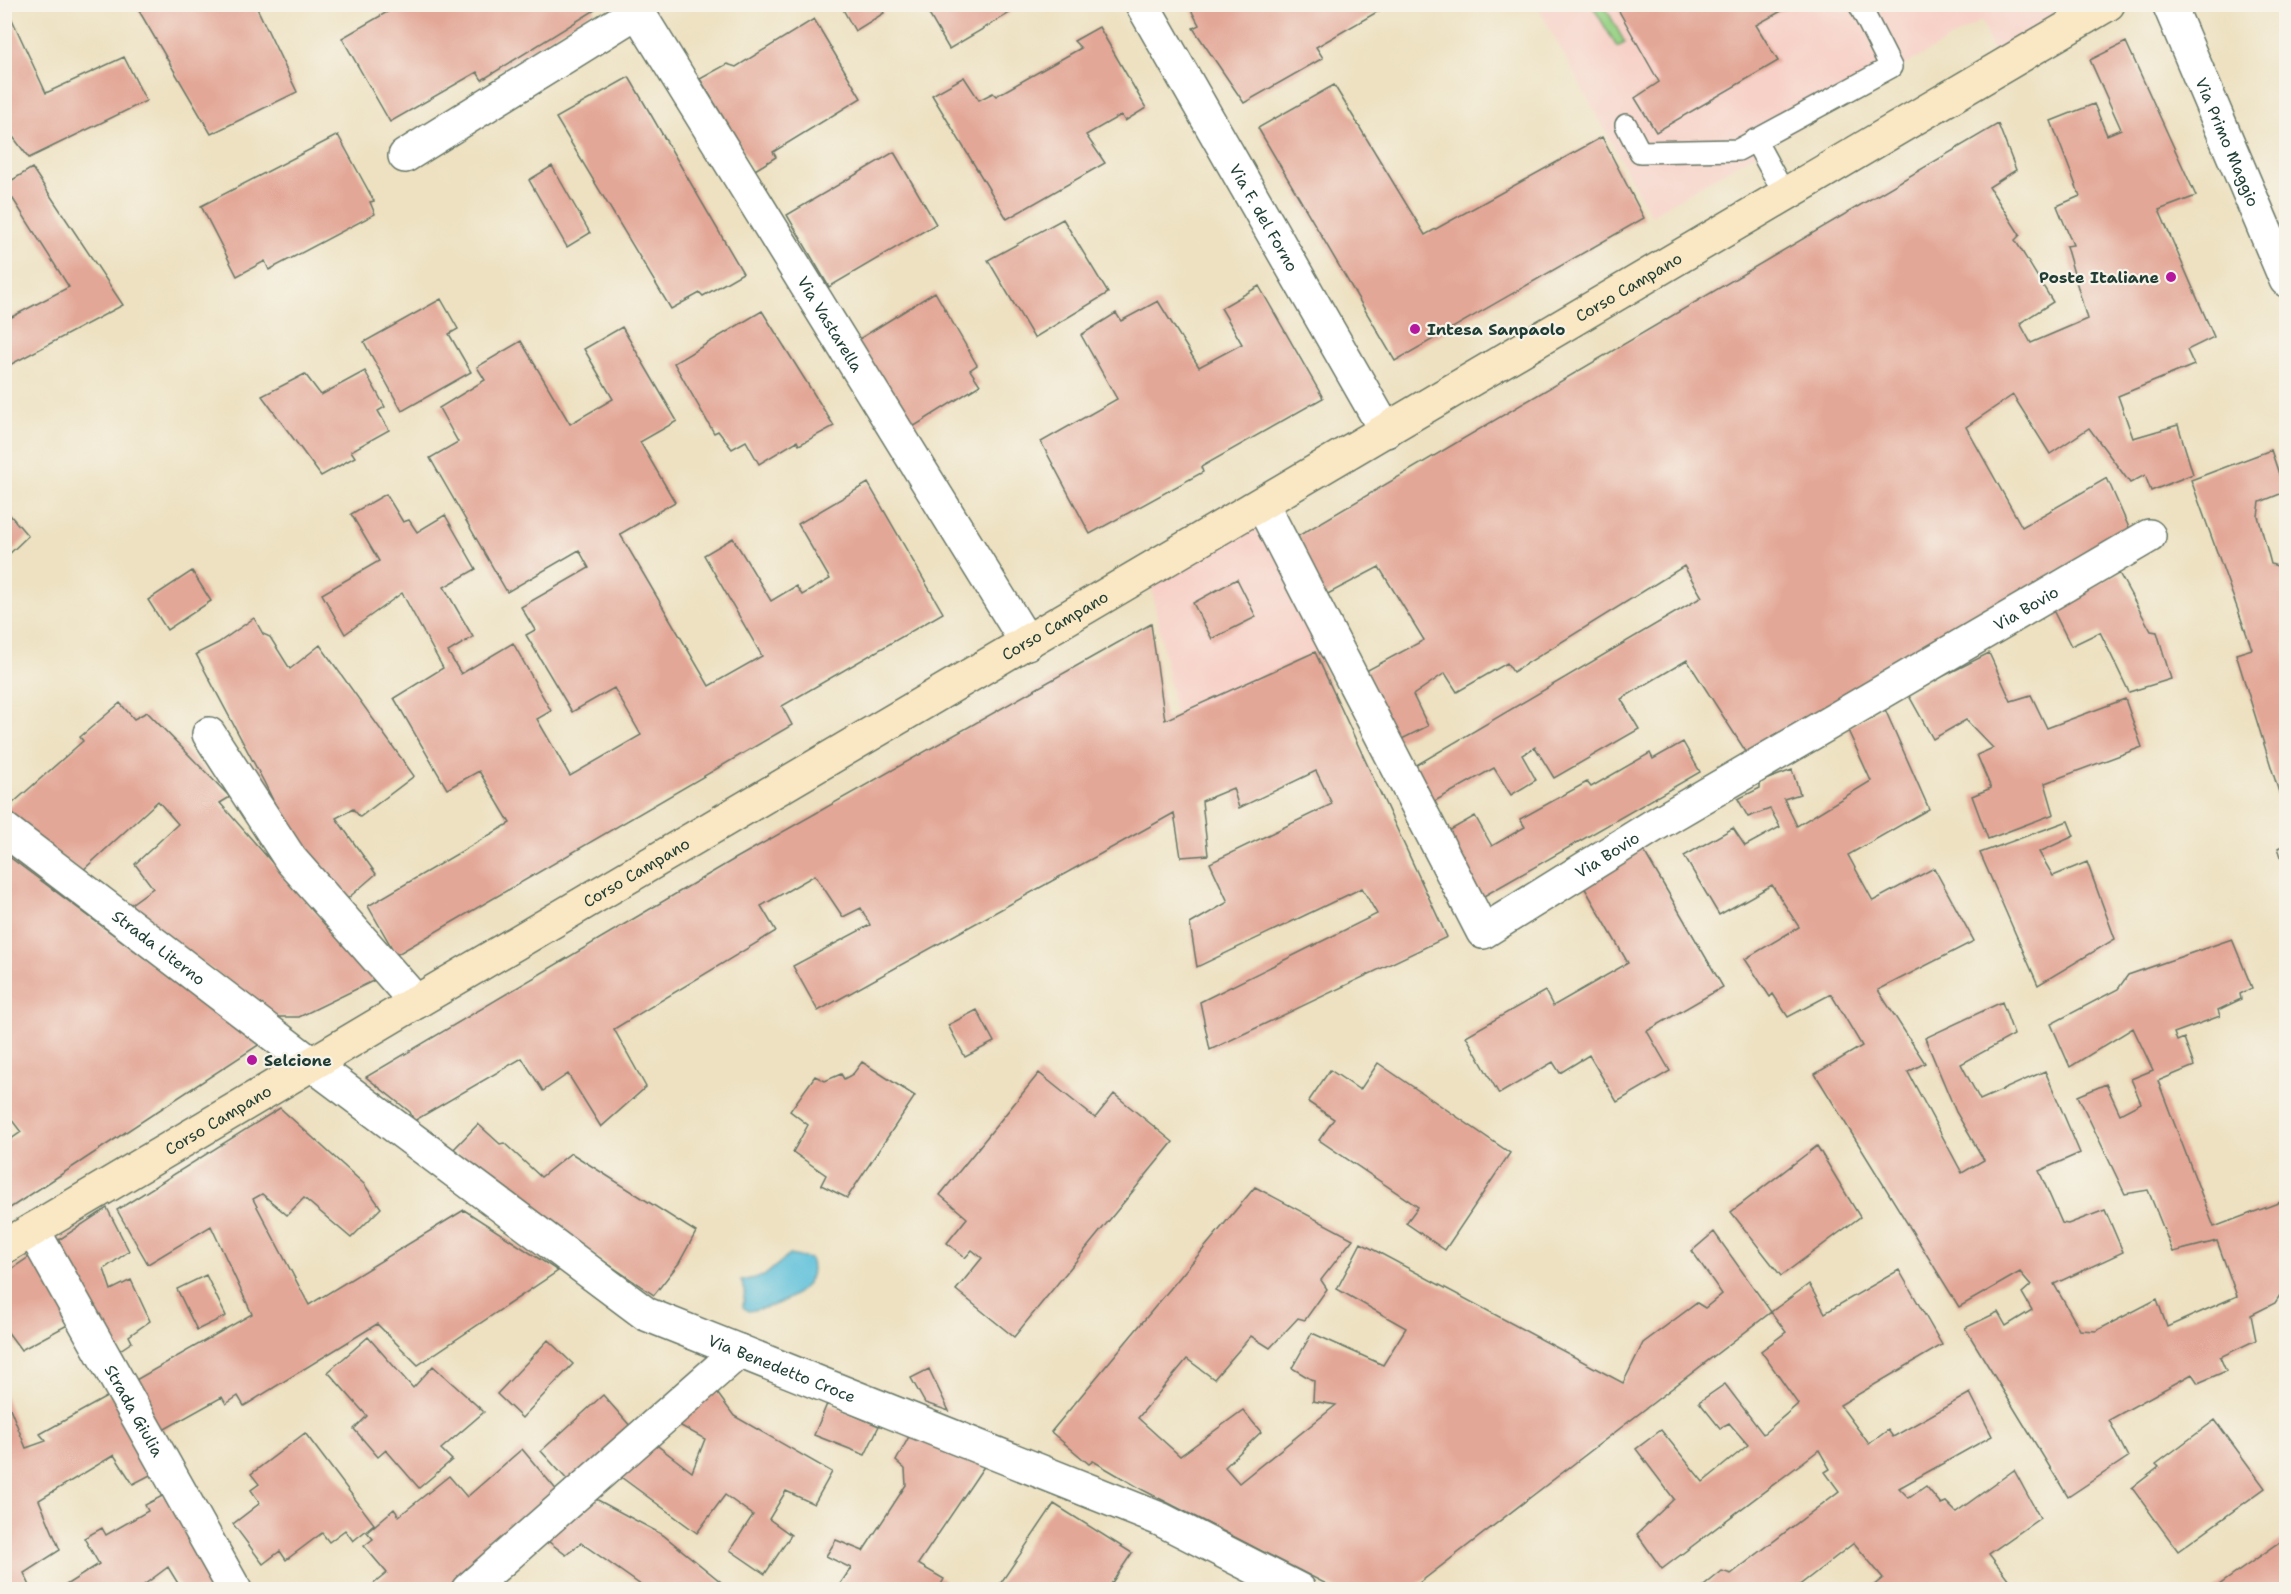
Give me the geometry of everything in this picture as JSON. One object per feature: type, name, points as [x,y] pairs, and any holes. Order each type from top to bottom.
[{"type":"main road","name":"Corso Campano","points":[[4,1248],[2101,6]]},
{"type":"street","name":"Via F. del Forno","points":[[1142,4],[1386,431]]},
{"type":"street","name":"Via Primo Maggio","points":[[2169,4],[2286,280]]},
{"type":"street","points":[[405,156],[635,8]]},
{"type":"street","name":"Via Vastarella","points":[[635,8],[1027,643]]},
{"type":"street","name":"Via Bovio","points":[[1262,504],[1483,932],[1653,826],[2149,536]]},
{"type":"street","points":[[209,734],[291,860],[416,1002]]},
{"type":"street","name":"Strada Literno","points":[[4,829],[313,1065]]},
{"type":"street","name":"Via Benedetto Croce","points":[[313,1065],[646,1314],[1160,1519],[1299,1590]]},
{"type":"street","name":"Strada Giulia","points":[[33,1230],[235,1590]]},
{"type":"street","points":[[468,1590],[739,1351]]},
{"type":"lane","points":[[1626,125],[1640,152],[1738,150],[1891,67],[1858,4]]},
{"type":"lane","points":[[1755,140],[1785,195]]},
{"type":"shaded area","points":[[1537,5],[2080,5],[1994,56],[1982,20],[1651,215]]},
{"type":"shaded area","points":[[1260,515],[1335,659],[1179,735],[1150,578]]},
{"type":"green space","points":[[1592,5],[1604,5],[1625,43],[1617,47]]},
{"type":"water","points":[[789,1255],[810,1259],[812,1271],[809,1281],[802,1289],[770,1306],[748,1311],[743,1307],[745,1290],[741,1281],[764,1276]]},
{"type":"building","points":[[5,4],[46,93],[124,57],[146,101],[29,158],[4,125]]},
{"type":"building","points":[[135,4],[255,4],[297,92],[211,134]]},
{"type":"building","points":[[401,4],[592,4],[595,10],[482,80],[477,72],[390,122],[342,38]]},
{"type":"building","points":[[840,4],[879,4],[884,13],[855,31]]},
{"type":"building","points":[[923,4],[1025,4],[949,49]]},
{"type":"building","points":[[1188,4],[1391,4],[1316,47],[1323,58],[1244,103],[1193,28],[1199,25]]},
{"type":"building","points":[[1615,4],[1794,4],[1756,25],[1778,61],[1656,132],[1635,98],[1659,82]]},
{"type":"building","points":[[814,19],[861,98],[773,152],[776,157],[755,170],[700,79],[727,64],[736,67]]},
{"type":"building","points":[[1099,27],[1146,108],[1125,121],[1121,115],[1086,135],[1105,163],[1007,219],[932,95],[964,77],[979,100],[993,93],[996,96],[1081,48],[1074,41]]},
{"type":"building","points":[[2126,42],[2196,196],[2159,210],[2214,337],[2187,350],[2194,365],[2118,396],[2133,438],[2178,425],[2193,474],[2151,491],[2145,475],[2130,483],[2089,428],[2050,454],[2013,395],[1966,427],[2022,527],[2107,478],[2130,530],[1748,755],[1687,660],[1621,699],[1639,729],[1554,778],[1535,747],[1522,755],[1536,780],[1511,795],[1494,768],[1426,806],[1408,770],[1702,597],[1684,566],[1513,672],[1507,663],[1457,692],[1445,673],[1413,695],[1428,726],[1398,741],[1364,672],[1424,640],[1379,567],[1324,596],[1298,536],[1998,124],[2016,170],[1989,187],[2020,235],[2015,240],[2053,302],[2020,323],[2031,343],[2087,319],[2066,246],[2073,245],[2057,206],[2080,196],[2051,121],[2094,104],[2107,135],[2121,129],[2090,60]]},
{"type":"building","points":[[629,77],[743,273],[703,296],[700,293],[671,309],[556,118]]},
{"type":"building","points":[[1334,85],[1425,235],[1602,137],[1644,218],[1395,361],[1258,128]]},
{"type":"building","points":[[338,135],[374,201],[370,202],[375,214],[269,270],[265,261],[237,276],[201,206]]},
{"type":"building","points":[[894,152],[936,224],[829,287],[787,215]]},
{"type":"building","points":[[552,166],[590,233],[567,247],[529,180]]},
{"type":"building","points":[[32,168],[123,305],[4,368],[4,321],[69,287],[4,185]]},
{"type":"building","points":[[1063,219],[1108,293],[1034,338],[988,260]]},
{"type":"building","points":[[1259,286],[1323,398],[1201,467],[1203,472],[1090,534],[1041,442],[1117,399],[1081,335],[1116,313],[1121,321],[1158,301],[1199,367],[1242,344],[1221,308]]},
{"type":"building","points":[[935,292],[977,365],[970,370],[980,385],[905,432],[851,344]]},
{"type":"building","points":[[441,299],[458,329],[449,334],[471,372],[402,411],[364,342]]},
{"type":"building","points":[[762,311],[834,426],[799,445],[797,441],[759,464],[746,441],[732,449],[718,431],[714,433],[674,363]]},
{"type":"building","points":[[622,327],[677,421],[640,442],[675,502],[620,534],[709,686],[762,656],[704,555],[733,538],[771,601],[796,586],[802,595],[830,579],[798,524],[868,483],[943,613],[782,706],[792,725],[396,955],[368,906],[510,823],[479,771],[447,789],[394,698],[443,668],[402,593],[345,634],[322,594],[379,561],[351,514],[386,494],[403,522],[409,520],[417,532],[445,515],[476,569],[444,587],[473,637],[448,652],[461,674],[513,643],[551,711],[537,719],[570,776],[641,735],[614,688],[572,712],[526,635],[535,630],[521,607],[589,568],[579,550],[507,592],[430,458],[458,442],[439,408],[485,380],[477,367],[521,341],[570,424],[613,399],[584,349]]},
{"type":"building","points":[[365,371],[385,407],[378,411],[389,430],[351,451],[355,457],[321,476],[262,396],[305,374],[321,395]]},
{"type":"building","points":[[2271,450],[2285,492],[2260,502],[2258,516],[2271,564],[2286,569],[2286,815],[2236,654],[2252,649],[2191,480]]},
{"type":"building","points":[[4,508],[28,536],[4,559]]},
{"type":"building","points":[[192,571],[211,601],[167,630],[148,600]]},
{"type":"building","points":[[2119,573],[2151,631],[2157,632],[2171,679],[2129,692],[2100,632],[2071,646],[2052,608]]},
{"type":"building","points":[[1237,579],[1256,617],[1212,639],[1193,603]]},
{"type":"building","points":[[254,618],[263,634],[270,637],[290,669],[320,645],[414,776],[360,817],[353,809],[336,818],[376,874],[346,900],[297,849],[196,654],[218,643]]},
{"type":"building","points":[[1151,624],[1165,720],[1315,652],[1447,937],[1210,1050],[1200,1002],[1377,914],[1362,888],[1197,967],[1190,924],[1228,902],[1210,863],[1332,804],[1316,771],[1239,808],[1233,788],[1202,801],[1208,855],[1181,857],[1174,813],[818,1011],[793,966],[870,925],[861,908],[843,917],[815,875],[761,906],[776,931],[614,1029],[646,1087],[601,1127],[568,1074],[543,1091],[522,1058],[414,1121],[410,1112],[366,1077],[733,860]]},
{"type":"building","points":[[1989,653],[2011,701],[2031,695],[2047,728],[2125,699],[2142,747],[2045,783],[2054,814],[1988,839],[1972,796],[1991,788],[1977,755],[1993,748],[1966,720],[1933,739],[1908,694]]},
{"type":"building","points":[[120,703],[134,719],[147,712],[230,797],[220,803],[375,980],[299,1017],[276,1017],[127,907],[153,888],[135,864],[178,824],[158,801],[81,872],[4,815],[4,811],[83,741],[80,737]]},
{"type":"building","points":[[1884,707],[1929,809],[1848,855],[1873,901],[1934,868],[1974,941],[1878,990],[1925,1063],[1908,1072],[1962,1173],[1984,1160],[1956,1112],[1925,1038],[2002,1002],[2014,1035],[1961,1064],[1980,1100],[2045,1071],[2080,1153],[2039,1171],[2062,1223],[2068,1224],[2105,1210],[2123,1252],[2054,1284],[2080,1330],[2096,1331],[2157,1299],[2167,1327],[2237,1296],[2217,1241],[2173,1252],[2148,1190],[2125,1194],[2078,1096],[2106,1084],[2120,1114],[2141,1103],[2131,1079],[2153,1070],[2133,1028],[2070,1067],[2051,1024],[2118,989],[2128,975],[2232,939],[2252,988],[2240,994],[2241,999],[2218,1010],[2220,1016],[2174,1033],[2177,1041],[2184,1038],[2194,1066],[2158,1081],[2214,1227],[2286,1200],[2286,1292],[2280,1295],[2275,1303],[2251,1315],[2256,1340],[2220,1357],[2226,1371],[2198,1383],[2192,1374],[2109,1420],[2128,1457],[2068,1497],[1965,1328],[1998,1312],[2006,1326],[2032,1310],[2022,1293],[2031,1285],[2020,1272],[1959,1307],[1815,1074],[1862,1046],[1831,994],[1788,1017],[1773,994],[1770,997],[1745,959],[1799,927],[1772,885],[1719,915],[1684,856],[1733,828],[1745,846],[1780,827],[1770,809],[1748,817],[1738,799],[1760,788],[1760,782],[1792,770],[1800,794],[1784,799],[1797,826],[1871,781],[1847,728]]},
{"type":"building","points":[[1683,742],[1700,772],[1477,900],[1440,836],[1475,816],[1492,846],[1525,827],[1520,819],[1587,782],[1591,787],[1650,753],[1653,759]]},
{"type":"building","points":[[2068,821],[2074,836],[2039,852],[2053,876],[2087,862],[2115,939],[2038,985],[1980,853]]},
{"type":"building","points":[[2286,844],[2286,871],[2278,848]]},
{"type":"building","points":[[1641,846],[1723,987],[1647,1031],[1670,1071],[1617,1102],[1589,1055],[1560,1073],[1553,1062],[1499,1094],[1466,1036],[1545,991],[1553,1006],[1628,963],[1580,880]]},
{"type":"building","points":[[4,853],[260,1044],[4,1212],[4,1144],[21,1132],[4,1110]]},
{"type":"building","points":[[977,1010],[994,1042],[965,1057],[948,1025]]},
{"type":"building","points":[[862,1062],[915,1096],[847,1198],[821,1185],[826,1175],[793,1152],[808,1125],[790,1111],[815,1076],[825,1081],[841,1074],[844,1079],[853,1074]]},
{"type":"building","points":[[1378,1063],[1510,1153],[1445,1250],[1406,1223],[1418,1207],[1319,1140],[1334,1119],[1308,1102],[1330,1070],[1360,1090]]},
{"type":"building","points":[[1039,1073],[1095,1118],[1114,1094],[1173,1142],[1014,1337],[956,1290],[982,1258],[972,1250],[965,1258],[947,1243],[967,1218],[940,1195]]},
{"type":"building","points":[[280,1108],[364,1184],[381,1208],[351,1238],[304,1198],[287,1215],[262,1194],[253,1199],[309,1305],[464,1210],[558,1271],[418,1365],[377,1324],[244,1406],[238,1396],[226,1404],[222,1397],[156,1434],[127,1385],[252,1314],[211,1226],[148,1264],[117,1210]]},
{"type":"building","points":[[478,1124],[500,1144],[504,1143],[541,1177],[571,1153],[696,1232],[679,1263],[654,1295],[516,1202],[453,1150]]},
{"type":"building","points":[[1817,1146],[1860,1217],[1781,1276],[1731,1212]]},
{"type":"building","points":[[1255,1187],[1353,1239],[1321,1280],[1327,1289],[1305,1320],[1298,1318],[1270,1348],[1251,1336],[1214,1379],[1187,1359],[1138,1418],[1180,1456],[1243,1410],[1261,1432],[1225,1467],[1239,1483],[1336,1405],[1313,1401],[1314,1381],[1292,1368],[1312,1333],[1383,1365],[1406,1328],[1337,1289],[1361,1243],[1623,1383],[1643,1343],[1697,1303],[1705,1308],[1722,1294],[1692,1251],[1714,1232],[1771,1312],[1410,1590],[1338,1590],[1143,1490],[1093,1461],[1089,1464],[1051,1432]]},
{"type":"building","points":[[107,1208],[129,1251],[104,1269],[111,1290],[131,1280],[150,1321],[129,1336],[132,1342],[108,1358],[51,1245]]},
{"type":"building","points":[[38,1251],[75,1321],[21,1350],[4,1327],[4,1274]]},
{"type":"building","points":[[1899,1270],[1942,1345],[1840,1405],[1869,1444],[1888,1430],[1893,1437],[1970,1393],[1992,1436],[1899,1488],[1909,1498],[1926,1486],[1941,1504],[1946,1502],[1956,1512],[2014,1470],[2040,1518],[1989,1554],[2009,1580],[1995,1590],[1868,1590],[1883,1578],[1854,1543],[1793,1590],[1699,1590],[1722,1571],[1731,1574],[1839,1491],[1825,1472],[1830,1469],[1819,1450],[1662,1569],[1637,1534],[1674,1499],[1636,1449],[1661,1430],[1703,1482],[1748,1445],[1729,1423],[1720,1428],[1699,1402],[1725,1384],[1763,1434],[1798,1404],[1761,1351],[1786,1332],[1771,1312],[1809,1284],[1825,1313]]},
{"type":"building","points":[[206,1275],[226,1316],[197,1330],[177,1289]]},
{"type":"building","points":[[368,1337],[413,1388],[433,1366],[484,1412],[441,1449],[452,1460],[419,1488],[386,1450],[378,1457],[354,1429],[367,1416],[328,1372]]},
{"type":"building","points":[[548,1340],[573,1364],[522,1418],[497,1394]]},
{"type":"building","points":[[929,1369],[949,1411],[925,1403],[911,1378]]},
{"type":"building","points":[[712,1386],[734,1416],[832,1472],[814,1504],[786,1491],[769,1519],[791,1535],[765,1574],[730,1550],[753,1515],[725,1495],[697,1533],[610,1469],[646,1437],[692,1472],[705,1439],[672,1421]]},
{"type":"building","points":[[4,1393],[26,1448],[46,1441],[40,1434],[112,1394],[156,1472],[133,1484],[114,1455],[39,1500],[60,1550],[24,1573],[32,1590],[4,1590]]},
{"type":"building","points":[[603,1395],[632,1428],[571,1484],[541,1451]]},
{"type":"building","points":[[827,1404],[879,1426],[865,1455],[814,1435]]},
{"type":"building","points":[[2215,1420],[2265,1488],[2178,1551],[2132,1488],[2159,1467],[2156,1464]]},
{"type":"building","points":[[912,1431],[987,1462],[918,1564],[944,1579],[938,1590],[836,1590],[851,1568],[826,1556],[836,1540],[863,1551],[906,1485],[905,1469],[896,1461]]},
{"type":"building","points":[[305,1433],[374,1524],[353,1541],[345,1530],[329,1542],[322,1533],[286,1560],[280,1551],[263,1564],[233,1524],[260,1503],[251,1490],[259,1484],[251,1474]]},
{"type":"building","points":[[522,1449],[559,1493],[447,1590],[366,1590],[387,1573],[364,1546],[373,1539],[367,1532],[394,1509],[399,1516],[449,1476],[467,1497]]},
{"type":"building","points":[[166,1494],[218,1590],[182,1590],[168,1567],[137,1590],[58,1590],[99,1564],[84,1538],[102,1528],[106,1535],[148,1511],[145,1505]]},
{"type":"building","points":[[594,1498],[663,1535],[731,1590],[648,1590],[581,1543],[566,1555],[544,1538]]},
{"type":"building","points":[[1054,1504],[1132,1553],[1107,1590],[996,1590]]},
{"type":"building","points":[[2286,1538],[2286,1590],[2212,1590]]},
{"type":"place","name":"Poste Italiane","points":[[2171,277]]},
{"type":"place","name":"Intesa Sanpaolo","points":[[1415,329]]},
{"type":"place","name":"Selcione","points":[[252,1060]]}]
